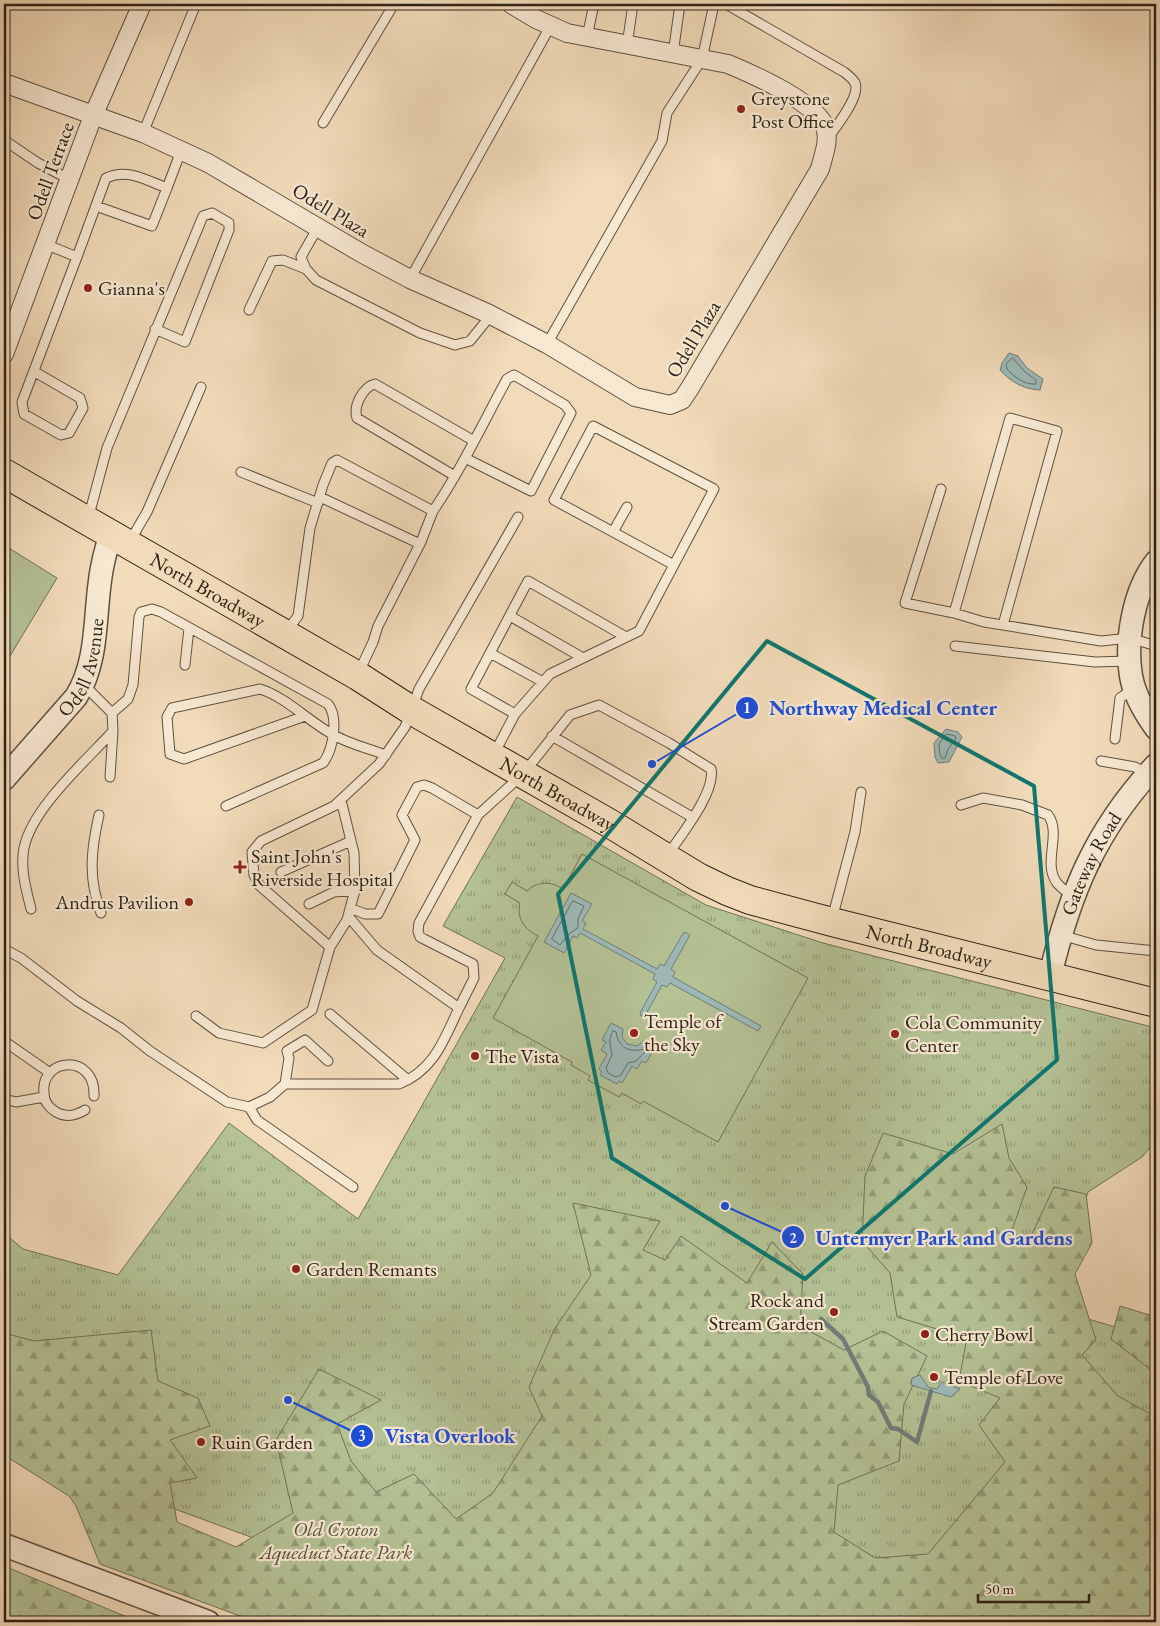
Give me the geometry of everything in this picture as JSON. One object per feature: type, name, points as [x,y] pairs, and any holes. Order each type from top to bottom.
[{"type":"main road","name":"North Broadway","points":[[4,473],[358,676],[411,710],[667,857],[698,877],[727,891],[750,900],[832,922],[1156,1003]]},
{"type":"street","name":"Odell Terrace","points":[[4,354],[93,116],[142,4]]},
{"type":"street","points":[[511,4],[568,33],[673,54],[712,59],[744,70],[805,105],[819,117],[825,127],[827,138]]},
{"type":"street","name":"Odell Plaza","points":[[4,83],[143,133],[208,163],[410,279],[491,315],[547,344],[635,397],[670,405],[682,400],[820,169],[827,138]]},
{"type":"street","name":"Odell Avenue","points":[[4,779],[76,697],[84,685],[91,664],[103,563],[120,538]]},
{"type":"street","points":[[1156,562],[1137,597],[1130,638],[1131,676],[1141,705],[1156,728]]},
{"type":"street","name":"Gateway Road","points":[[1050,976],[1059,935],[1072,896],[1097,842],[1118,812],[1152,770]]},
{"type":"street","points":[[4,1545],[208,1622]]},
{"type":"lane","points":[[143,133],[196,4]]},
{"type":"lane","points":[[323,123],[394,4]]},
{"type":"lane","points":[[587,37],[594,4]]},
{"type":"lane","points":[[627,45],[633,4]]},
{"type":"lane","points":[[673,54],[680,4]]},
{"type":"lane","points":[[547,344],[662,141],[667,113],[702,59],[714,4]]},
{"type":"lane","points":[[726,4],[844,72],[855,83],[856,91],[843,116],[827,138]]},
{"type":"lane","points":[[410,279],[551,26]]},
{"type":"lane","points":[[4,140],[69,179]]},
{"type":"lane","points":[[96,206],[152,226],[181,151]]},
{"type":"lane","points":[[34,372],[80,398],[83,408],[69,433],[61,435],[24,414],[22,402],[106,178],[118,173],[128,173],[167,188]]},
{"type":"lane","points":[[88,520],[107,448],[155,329],[203,216],[212,213],[229,223],[229,230],[185,342],[155,329]]},
{"type":"lane","points":[[318,227],[302,257],[306,269],[316,280],[420,333],[455,345],[470,341],[491,315]]},
{"type":"lane","points":[[46,244],[77,257]]},
{"type":"lane","points":[[249,310],[272,261],[283,260],[306,269]]},
{"type":"lane","points":[[358,676],[374,642],[378,626],[420,544],[433,511],[455,476],[507,379],[514,375],[565,405],[571,413],[531,491],[465,458]]},
{"type":"lane","points":[[455,476],[356,418],[357,403],[365,390],[375,384],[474,441]]},
{"type":"lane","points":[[120,538],[147,512],[201,387]]},
{"type":"lane","points":[[954,613],[1010,418],[1057,431],[1003,625]]},
{"type":"lane","points":[[493,756],[515,714],[550,674],[639,631],[714,488],[594,426],[554,500],[674,564]]},
{"type":"lane","points":[[284,634],[298,616],[306,554],[319,500],[332,463],[337,460],[433,511]]},
{"type":"lane","points":[[241,472],[319,500],[420,544]]},
{"type":"lane","points":[[941,489],[905,603],[1003,625],[1101,642],[1130,638],[1153,645],[1156,648]]},
{"type":"lane","points":[[613,532],[627,507]]},
{"type":"lane","points":[[330,947],[259,885],[254,875],[252,852],[261,841],[334,806],[379,764],[405,727],[419,688],[518,517]]},
{"type":"lane","points":[[515,714],[471,689],[528,582],[626,637]]},
{"type":"lane","points":[[112,713],[128,699],[133,685],[139,617],[142,612],[152,609],[161,612],[328,704],[331,708],[333,735],[327,758],[323,763],[226,806]]},
{"type":"lane","points":[[510,616],[583,658]]},
{"type":"lane","points":[[185,665],[189,628]]},
{"type":"lane","points":[[955,646],[1095,662],[1131,661]]},
{"type":"lane","points":[[490,653],[543,682]]},
{"type":"lane","points":[[84,685],[112,713],[113,731],[110,777]]},
{"type":"lane","points":[[1114,740],[1120,698],[1135,688]]},
{"type":"lane","points":[[305,716],[184,759],[170,754],[167,717],[172,708],[260,690],[268,692],[305,716],[333,735],[386,755]]},
{"type":"lane","points":[[4,949],[21,958],[77,1001],[121,1028],[150,1051],[227,1102],[249,1107],[270,1097],[286,1084],[399,1084],[425,1070],[438,1052],[474,978],[473,964],[420,937],[418,931],[419,923],[478,815],[522,774],[570,715],[599,705],[706,764],[711,769],[713,779],[707,796],[667,857]]},
{"type":"lane","points":[[31,909],[25,885],[23,859],[31,826],[43,807],[113,731]]},
{"type":"lane","points":[[552,736],[692,817]]},
{"type":"lane","points":[[1101,761],[1152,770]]},
{"type":"lane","points":[[349,912],[378,914],[415,840],[402,815],[417,787],[424,785],[432,788],[478,815]]},
{"type":"lane","points":[[832,922],[855,832],[861,792]]},
{"type":"lane","points":[[962,805],[983,798],[1022,805],[1048,815],[1053,825],[1051,856],[1054,879],[1058,885],[1072,896]]},
{"type":"lane","points":[[196,1016],[219,1033],[263,1043],[312,1010],[330,947],[349,912],[355,890],[354,853],[341,800]]},
{"type":"lane","points":[[99,816],[93,846],[92,866],[93,891],[101,912]]},
{"type":"lane","points":[[280,872],[351,840]]},
{"type":"lane","points":[[309,904],[334,892],[355,890]]},
{"type":"lane","points":[[349,912],[377,950],[459,1008]]},
{"type":"lane","points":[[1059,935],[1096,945],[1156,951]]},
{"type":"lane","points":[[330,1014],[408,1080]]},
{"type":"lane","points":[[286,1084],[289,1058],[287,1051],[305,1040],[328,1061]]},
{"type":"lane","points":[[4,1041],[50,1073]]},
{"type":"lane","points":[[84,1110],[69,1116],[53,1110],[44,1097],[43,1088],[50,1073],[64,1065],[80,1067],[92,1079],[94,1096]]},
{"type":"lane","points":[[4,1099],[16,1102],[44,1097]]},
{"type":"lane","points":[[249,1107],[257,1120],[353,1187]]},
{"type":"highlighted area","points":[[767,641],[1034,786],[1057,1060],[805,1279],[612,1158],[558,894]]},
{"type":"green space","points":[[4,545],[57,578],[4,666]]},
{"type":"green space","name":"Old Croton Aqueduct State Park","points":[[517,797],[706,905],[823,943],[1156,1028],[1156,1141],[1142,1157],[1088,1192],[1051,1308],[1156,1339],[1156,1622],[481,1622],[4,1446],[4,1233],[23,1249],[118,1275],[229,1123],[358,1219],[505,958],[443,926]]},
{"type":"green space","points":[[582,854],[808,978],[718,1142],[643,1101],[641,1104],[622,1093],[619,1097],[588,1080],[590,1076],[571,1065],[572,1062],[493,1018],[538,936],[523,923],[519,914],[520,903],[505,894],[512,882],[527,891],[535,885],[544,883],[549,883],[563,889]]},
{"type":"green space","name":"Old Croton Aqueduct State Park","points":[[1002,1124],[1009,1158],[1027,1187],[1011,1233],[1030,1238],[1054,1187],[1086,1194],[1092,1243],[1075,1274],[1096,1340],[1082,1355],[1118,1396],[1156,1417],[1156,1622],[256,1622],[100,1564],[76,1506],[69,1496],[4,1455],[4,1333],[34,1341],[151,1330],[158,1381],[198,1398],[210,1426],[170,1440],[197,1478],[170,1483],[177,1522],[236,1547],[293,1513],[276,1440],[319,1369],[381,1400],[337,1424],[351,1461],[376,1492],[414,1474],[456,1519],[493,1493],[542,1416],[529,1387],[554,1330],[591,1275],[573,1203],[660,1221],[643,1250],[665,1260],[681,1236],[747,1283],[772,1242],[803,1274],[800,1326],[844,1350],[883,1331],[927,1356],[904,1404],[899,1461],[838,1485],[834,1532],[875,1558],[928,1554],[1005,1462],[979,1425],[1000,1398],[959,1381],[967,1338],[897,1317],[890,1273],[862,1241],[865,1176],[883,1133],[953,1154]]},
{"type":"green space","points":[[1120,1306],[1156,1317],[1156,1374],[1111,1339]]},
{"type":"green space","points":[[4,1566],[139,1622],[4,1621]]},
{"type":"water","points":[[1009,353],[1018,356],[1027,368],[1043,379],[1040,390],[1018,384],[1000,370],[1002,363]]},
{"type":"water","points":[[946,729],[958,732],[962,737],[949,762],[938,763],[935,757],[934,743]]},
{"type":"water","points":[[571,893],[592,904],[582,921],[586,923],[583,929],[657,969],[660,964],[664,966],[684,932],[690,935],[671,969],[675,972],[673,977],[761,1026],[758,1031],[670,983],[667,987],[662,985],[645,1016],[641,1016],[640,1013],[657,982],[653,979],[655,974],[580,933],[577,938],[573,936],[564,953],[544,942]]},
{"type":"water","points":[[611,1023],[623,1029],[622,1037],[627,1044],[637,1046],[644,1041],[655,1047],[646,1063],[642,1061],[637,1069],[632,1066],[622,1083],[619,1081],[617,1084],[600,1075],[602,1072],[599,1069],[607,1054],[601,1050],[606,1042],[602,1040]]},
{"type":"water","points":[[920,1375],[928,1387],[937,1389],[942,1382],[960,1389],[951,1397],[911,1385],[912,1378]]},
{"type":"waterway","points":[[821,1319],[843,1339],[868,1387],[869,1395],[878,1402],[891,1428],[898,1429],[917,1442],[931,1391]]},
{"type":"place","name":"Greystone Post Office","points":[[741,109]]},
{"type":"place","name":"Gianna's","points":[[88,288]]},
{"type":"place","name":"Northway Medical Center","points":[[652,764]]},
{"type":"place","name":"Saint John's Riverside Hospital","points":[[240,867]]},
{"type":"place","name":"Andrus Pavilion","points":[[189,902]]},
{"type":"place","name":"Temple of the Sky","points":[[634,1033]]},
{"type":"place","name":"Cola Community Center","points":[[895,1034]]},
{"type":"place","name":"The Vista","points":[[475,1056]]},
{"type":"place","name":"Untermyer Park and Gardens","points":[[725,1206]]},
{"type":"place","name":"Garden Remants","points":[[296,1269]]},
{"type":"place","name":"Rock and Stream Garden","points":[[834,1312]]},
{"type":"place","name":"Cherry Bowl","points":[[925,1334]]},
{"type":"place","name":"Temple of Love","points":[[934,1377]]},
{"type":"place","name":"Vista Overlook","points":[[288,1400]]},
{"type":"place","name":"Ruin Garden","points":[[201,1442]]}]
